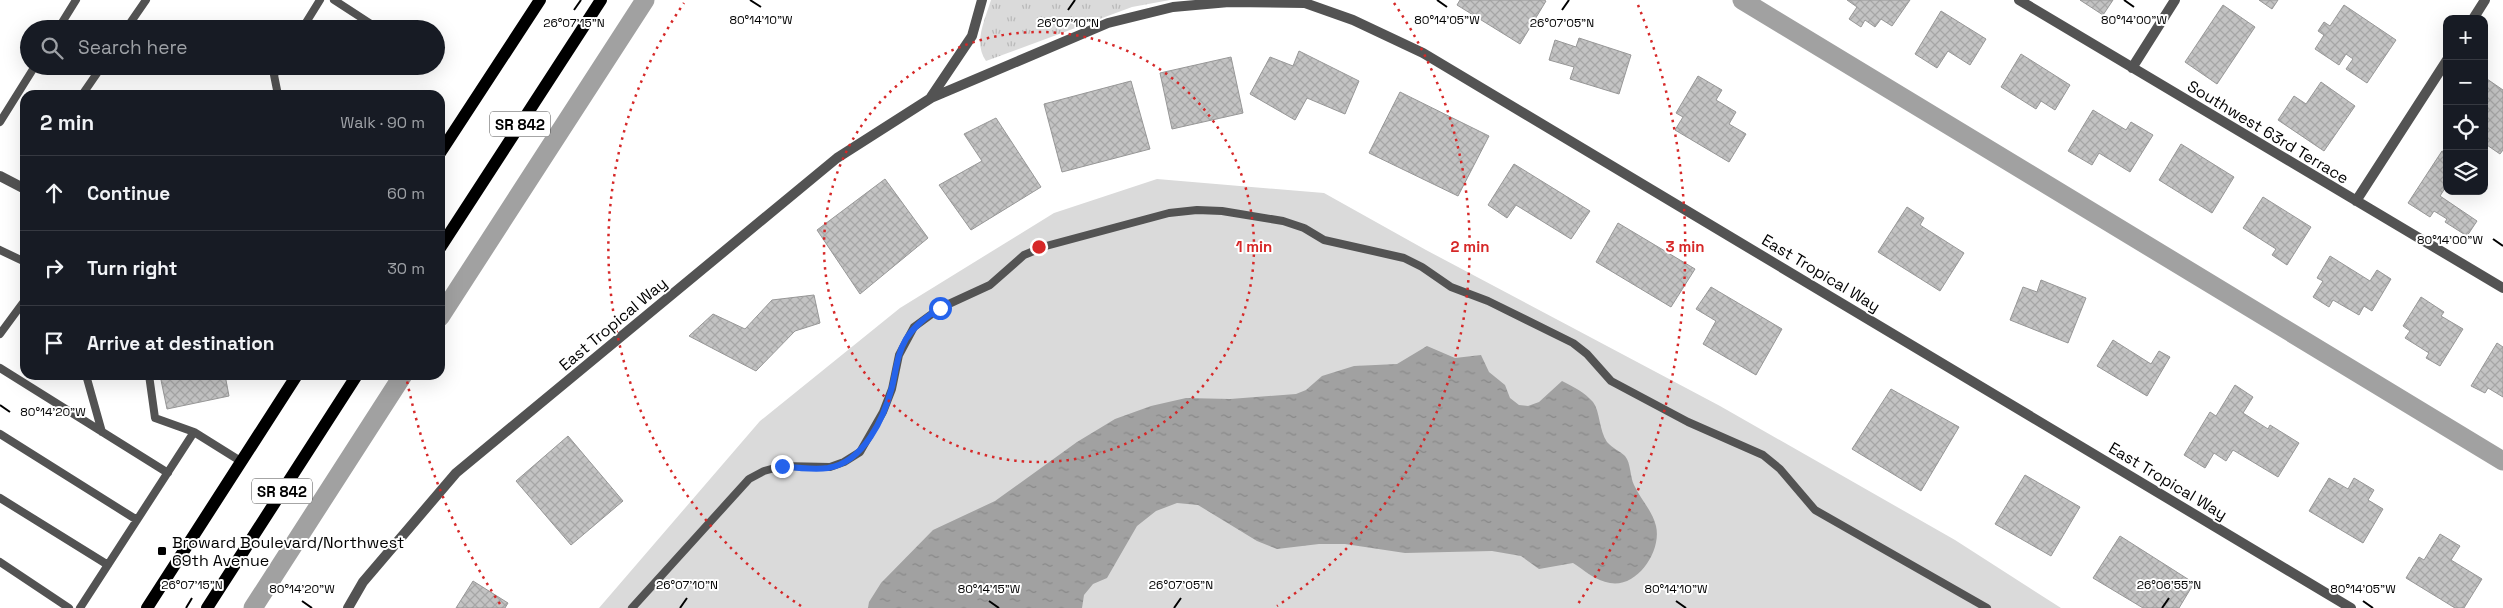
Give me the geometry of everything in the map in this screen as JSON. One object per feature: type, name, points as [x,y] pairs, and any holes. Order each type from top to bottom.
[{"type":"main road","name":"SR 842","points":[[445,145],[540,0]]},
{"type":"main road","name":"SR 842","points":[[445,240],[600,0]]},
{"type":"main road","name":"SR 842","points":[[146,608],[294,380]]},
{"type":"main road","name":"SR 842","points":[[207,608],[354,380]]},
{"type":"street","name":"East Tropical Way","points":[[931,98],[972,36],[982,0]]},
{"type":"street","name":"Southwest 63rd Terrace","points":[[2019,0],[2503,288]]},
{"type":"street","points":[[2132,68],[2175,0]]},
{"type":"street","points":[[2476,15],[2485,0]]},
{"type":"street","name":"East Tropical Way","points":[[348,608],[363,582],[456,474],[837,158],[931,98],[1108,23],[1174,7],[1260,1],[1305,4],[1353,20],[1423,53],[2351,608]]},
{"type":"street","points":[[2356,201],[2443,66]]},
{"type":"street","points":[[0,176],[20,186]]},
{"type":"lane","points":[[64,20],[76,0]]},
{"type":"lane","points":[[132,20],[146,0]]},
{"type":"lane","points":[[308,20],[320,0]]},
{"type":"lane","points":[[334,0],[365,20]]},
{"type":"lane","points":[[0,122],[29,75]]},
{"type":"lane","points":[[85,90],[96,75]]},
{"type":"lane","points":[[274,75],[277,90]]},
{"type":"lane","points":[[632,608],[749,479],[764,471],[782,466],[830,467],[844,462],[860,452],[883,412],[892,389],[899,355],[905,340],[914,327],[926,317],[990,285],[1024,255],[1046,246],[1169,213],[1197,210],[1222,211],[1283,220],[1304,228],[1324,240],[1404,258],[1422,267],[1451,287],[1488,301],[1573,343],[1587,354],[1611,381],[1688,422],[1763,455],[1780,469],[1815,510],[1987,608]]},
{"type":"lane","points":[[0,250],[20,260]]},
{"type":"lane","points":[[0,334],[20,307]]},
{"type":"lane","points":[[0,368],[168,473]]},
{"type":"lane","points":[[87,380],[102,432]]},
{"type":"lane","points":[[150,380],[155,418],[194,432],[242,462]]},
{"type":"lane","points":[[80,608],[194,432]]},
{"type":"lane","points":[[0,434],[137,520]]},
{"type":"lane","points":[[0,498],[108,565]]},
{"type":"lane","points":[[0,562],[69,608]]},
{"type":"green space","points":[[991,0],[1170,0],[1132,7],[986,61],[980,47],[980,39]]},
{"type":"green space","points":[[1157,179],[1324,193],[1426,250],[1720,406],[1955,540],[2061,608],[599,608],[760,421],[900,308],[1054,213]]},
{"type":"water","points":[[1427,346],[1455,358],[1481,355],[1489,372],[1505,385],[1510,398],[1519,405],[1528,406],[1539,402],[1562,381],[1593,402],[1604,437],[1609,444],[1627,459],[1634,485],[1652,515],[1656,526],[1655,546],[1645,566],[1638,574],[1620,583],[1610,583],[1595,578],[1573,563],[1539,569],[1521,556],[1492,551],[1405,553],[1345,544],[1319,544],[1277,549],[1257,541],[1198,505],[1177,503],[1156,511],[1137,526],[1107,578],[1093,584],[1084,595],[1082,608],[868,608],[869,602],[881,583],[933,530],[995,501],[1077,442],[1115,419],[1151,406],[1186,398],[1230,399],[1296,394],[1306,390],[1322,376],[1354,366],[1397,364]]},
{"type":"building","points":[[1460,0],[1546,1],[1520,44],[1457,5]]},
{"type":"building","points":[[1847,0],[1910,0],[1892,26],[1881,19],[1875,27],[1865,20],[1861,27],[1849,19],[1857,7]]},
{"type":"building","points":[[2080,0],[2113,0],[2103,15]]},
{"type":"building","points":[[2259,0],[2278,0],[2272,9]]},
{"type":"building","points":[[2223,5],[2255,27],[2217,84],[2185,62]]},
{"type":"building","points":[[2344,5],[2396,40],[2367,83],[2346,69],[2353,59],[2346,54],[2339,65],[2315,49],[2324,35],[2318,31],[2324,22],[2330,26]]},
{"type":"building","points":[[1941,11],[1986,39],[1970,65],[1948,51],[1937,68],[1915,54]]},
{"type":"building","points":[[1579,38],[1631,55],[1619,94],[1570,79],[1574,67],[1549,60],[1555,40],[1576,47]]},
{"type":"building","points":[[1299,51],[1359,81],[1345,114],[1307,98],[1295,120],[1250,94],[1270,57],[1293,66]]},
{"type":"building","points":[[2021,54],[2070,85],[2055,110],[2041,101],[2036,109],[2001,87]]},
{"type":"building","points":[[1231,57],[1243,113],[1172,129],[1160,73]]},
{"type":"building","points":[[1698,76],[1722,90],[1716,100],[1736,112],[1729,124],[1746,134],[1729,162],[1675,130],[1683,117],[1676,113]]},
{"type":"building","points":[[2488,80],[2503,90],[2503,150],[2500,154],[2488,146]]},
{"type":"building","points":[[1131,81],[1150,149],[1062,172],[1044,104]]},
{"type":"building","points":[[2321,82],[2355,106],[2324,151],[2278,120],[2294,96],[2306,104]]},
{"type":"building","points":[[1400,92],[1489,136],[1458,196],[1369,153]]},
{"type":"building","points":[[2093,110],[2126,130],[2131,122],[2153,135],[2130,172],[2099,153],[2092,165],[2068,151]]},
{"type":"building","points":[[996,118],[1041,187],[971,230],[939,185],[982,161],[964,134]]},
{"type":"building","points":[[2181,144],[2234,177],[2212,213],[2159,180]]},
{"type":"building","points":[[2442,151],[2443,191],[2440,196],[2477,221],[2467,236],[2445,222],[2447,219],[2434,211],[2430,217],[2408,203]]},
{"type":"building","points":[[1514,164],[1590,211],[1571,239],[1516,205],[1507,218],[1488,205]]},
{"type":"building","points":[[885,179],[928,238],[860,294],[817,230]]},
{"type":"building","points":[[2263,197],[2311,227],[2287,265],[2272,255],[2276,249],[2243,228]]},
{"type":"building","points":[[1907,207],[1924,218],[1920,225],[1964,253],[1940,291],[1878,252]]},
{"type":"building","points":[[1618,223],[1695,269],[1671,307],[1596,262]]},
{"type":"building","points":[[2330,256],[2370,281],[2377,270],[2391,279],[2372,311],[2364,306],[2359,315],[2333,300],[2329,307],[2313,297],[2323,281],[2317,278]]},
{"type":"building","points":[[2041,280],[2086,298],[2068,343],[2010,320],[2023,287],[2037,292]]},
{"type":"building","points":[[1711,287],[1782,329],[1756,375],[1703,344],[1716,321],[1696,309]]},
{"type":"building","points":[[814,295],[820,323],[795,331],[756,371],[689,336],[713,314],[745,329],[772,300]]},
{"type":"building","points":[[2421,297],[2444,312],[2441,316],[2463,329],[2440,366],[2426,358],[2429,353],[2405,338],[2410,331],[2403,326]]},
{"type":"building","points":[[2113,340],[2151,364],[2159,351],[2170,357],[2147,396],[2097,366]]},
{"type":"building","points":[[2497,343],[2503,347],[2503,397],[2488,388],[2485,393],[2471,386]]},
{"type":"building","points":[[161,380],[226,380],[229,396],[167,409]]},
{"type":"building","points":[[2235,385],[2253,397],[2243,413],[2268,429],[2270,425],[2299,443],[2278,477],[2233,450],[2226,461],[2214,453],[2205,468],[2184,455],[2210,412],[2216,416]]},
{"type":"building","points":[[1891,389],[1959,427],[1921,491],[1852,449]]},
{"type":"building","points":[[568,436],[623,501],[571,545],[516,481]]},
{"type":"building","points":[[2025,475],[2080,507],[2051,556],[1995,524]]},
{"type":"building","points":[[2329,478],[2348,489],[2354,478],[2374,490],[2368,500],[2383,509],[2363,543],[2309,511]]},
{"type":"building","points":[[2440,534],[2460,546],[2451,560],[2482,579],[2464,608],[2455,608],[2406,578],[2419,557],[2424,560]]},
{"type":"building","points":[[2120,536],[2194,583],[2179,608],[2143,608],[2093,578]]},
{"type":"building","points":[[473,581],[508,603],[505,608],[456,608]]},
{"type":"waterway","points":[[445,309],[645,0]]},
{"type":"waterway","points":[[1742,0],[2503,461]]},
{"type":"waterway","points":[[253,608],[400,380]]},
{"type":"place","name":"Broward Boulevard/Northwest 69th Avenue","points":[[162,551]]},
{"type":"route","points":[[782,466],[813,469],[830,467],[844,462],[860,452],[883,412],[892,389],[899,355],[905,340],[914,327],[940,308]]}]
